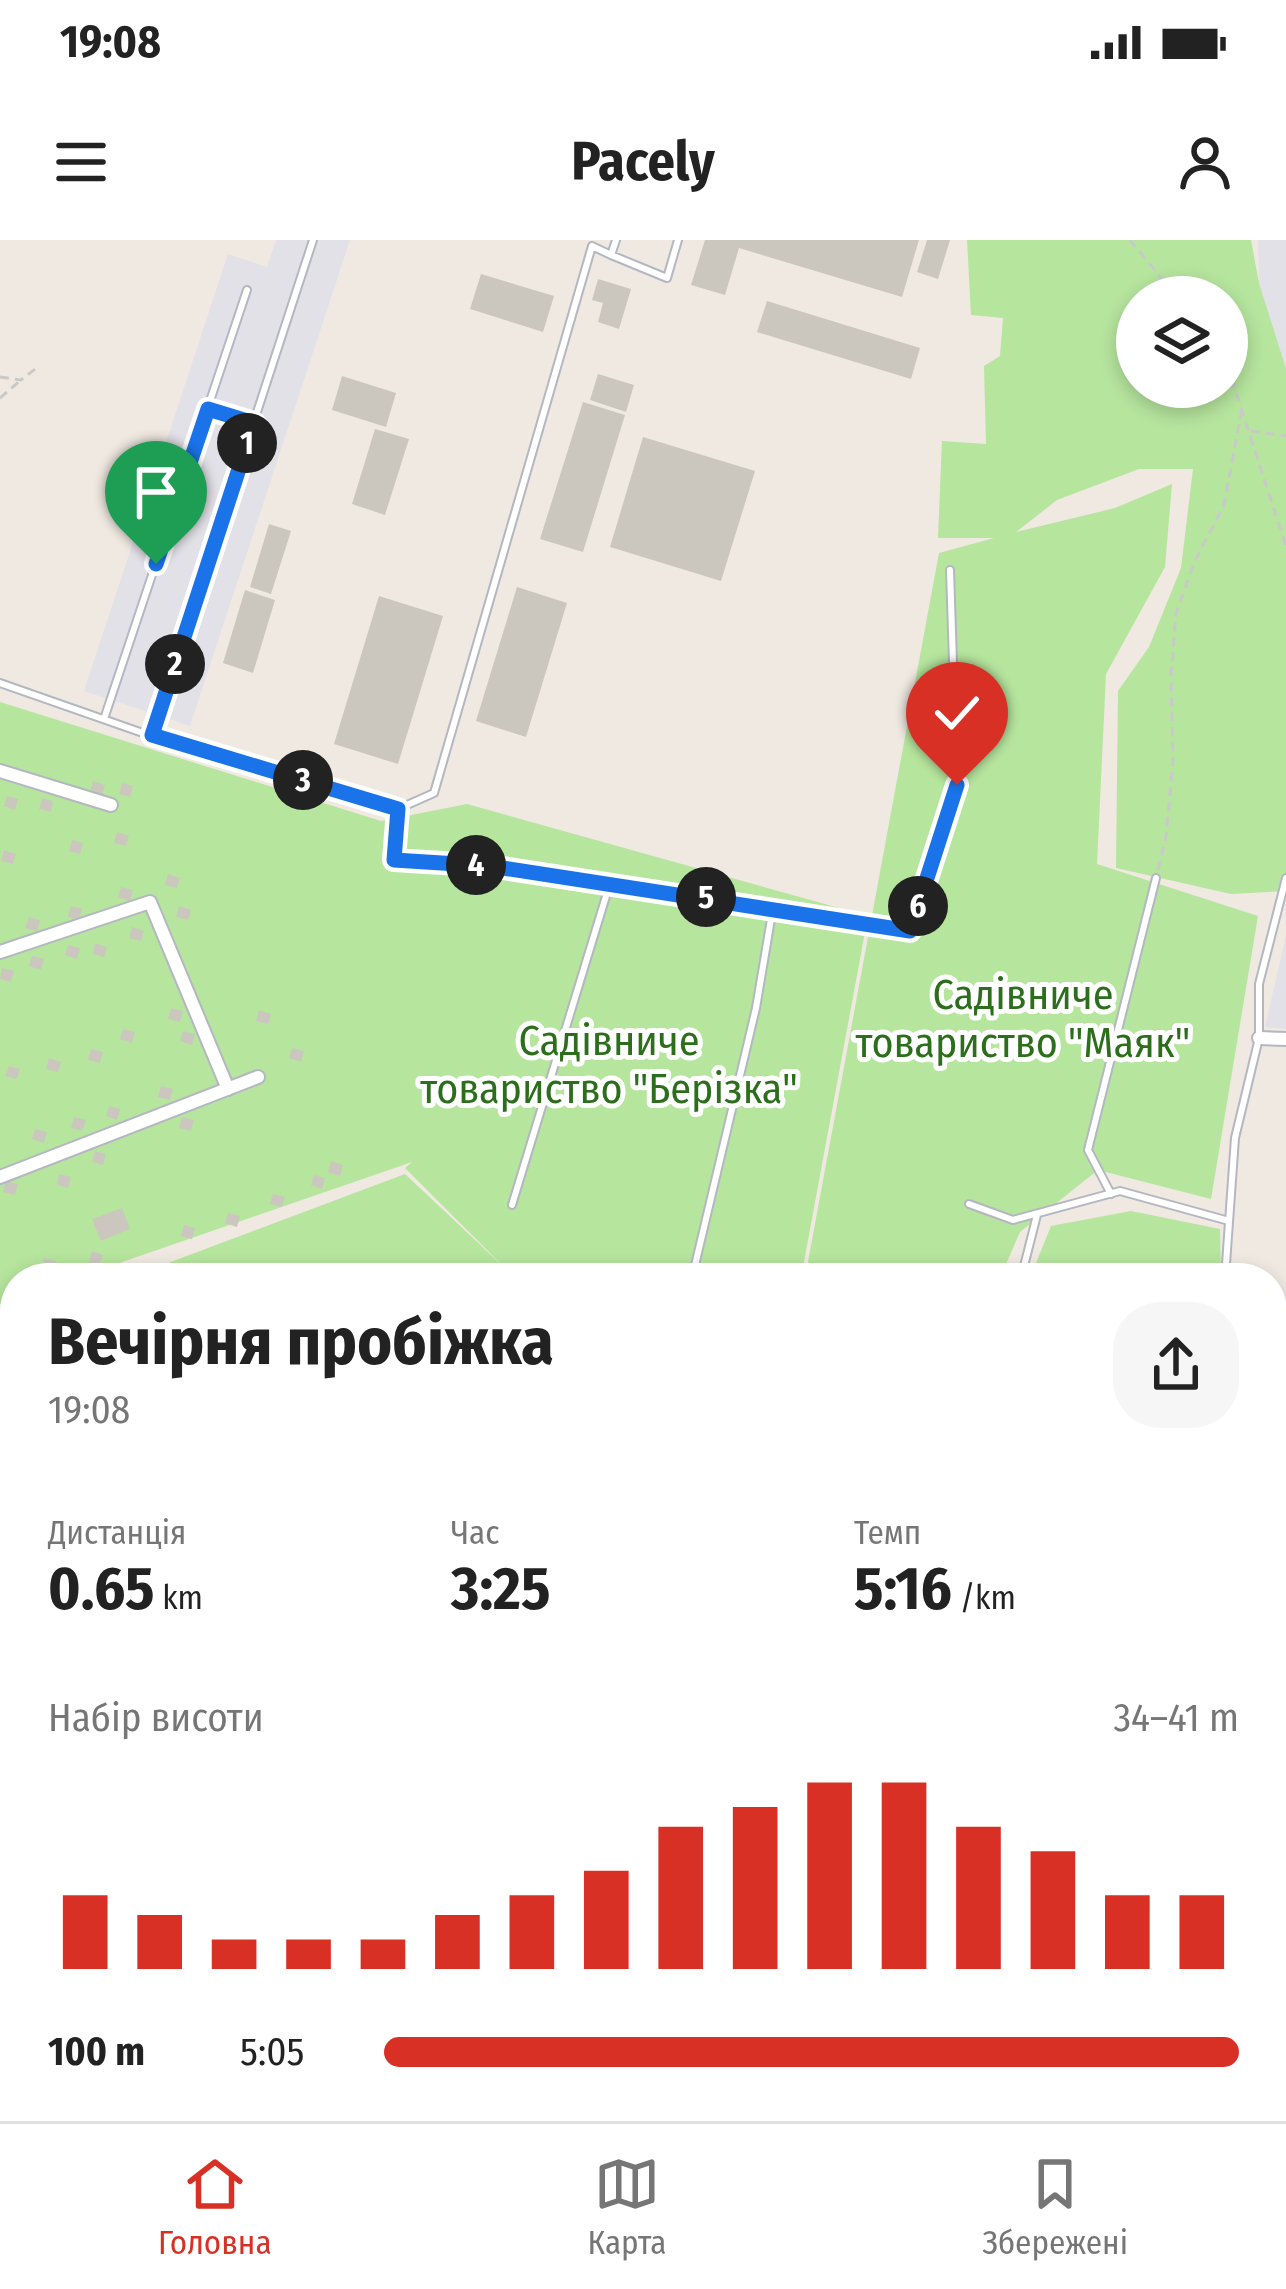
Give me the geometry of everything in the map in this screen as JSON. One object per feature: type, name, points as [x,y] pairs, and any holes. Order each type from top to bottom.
[{"type":"street","points":[[0,771],[111,806]]},
{"type":"street","points":[[0,952],[150,902],[228,1089]]},
{"type":"street","points":[[1259,1038],[1286,1039]]},
{"type":"street","points":[[0,1177],[257,1077]]},
{"type":"lane","points":[[152,735],[313,240]]},
{"type":"lane","points":[[611,255],[616,240]]},
{"type":"lane","points":[[0,683],[152,735],[398,809],[434,793],[592,246],[667,278],[678,240]]},
{"type":"lane","points":[[104,719],[247,290]]},
{"type":"lane","points":[[208,409],[254,423]]},
{"type":"lane","points":[[398,809],[394,860],[490,866],[910,931],[957,785],[950,570]]},
{"type":"lane","points":[[1111,1194],[1088,1150],[1156,878]]},
{"type":"lane","points":[[1226,1263],[1235,1138],[1259,1038],[1259,984],[1286,878]]},
{"type":"lane","points":[[512,1205],[610,883]]},
{"type":"lane","points":[[696,1263],[756,1008],[773,907]]},
{"type":"lane","points":[[969,1204],[1012,1220],[1120,1191],[1228,1221]]},
{"type":"lane","points":[[1025,1263],[1037,1215]]},
{"type":"path","points":[[1130,240],[1160,276]]},
{"type":"path","points":[[0,398],[39,366]]},
{"type":"path","points":[[0,377],[21,380]]},
{"type":"path","points":[[1242,408],[1286,546]]},
{"type":"path","points":[[1156,878],[1166,837],[1173,761],[1171,677],[1176,613],[1195,561],[1224,505],[1242,408]]},
{"type":"path","points":[[1249,430],[1286,436]]},
{"type":"shaded area","points":[[276,240],[350,240],[190,726],[84,691],[228,254],[267,267]]},
{"type":"shaded area","points":[[1258,240],[1286,240],[1286,374],[1274,372],[1259,283]]},
{"type":"shaded area","points":[[1286,935],[1286,1029],[1265,1027]]},
{"type":"green space","name":"Садівниче товариство \"Маяк\"","points":[[967,240],[1251,240],[1286,369],[1286,891],[1231,894],[1116,868],[1118,691],[1149,647],[1181,568],[1193,469],[1139,469],[1057,500],[1016,532],[1115,508],[1172,484],[1165,567],[1106,674],[1097,864],[1258,916],[1211,1199],[1098,1170],[1020,1232],[1007,1263],[808,1263],[939,553],[994,538],[938,538],[942,441],[986,444],[984,366],[1000,356],[1003,318],[971,315]]},
{"type":"green space","name":"Садівниче товариство \"Берізка\"","points":[[0,702],[381,821],[467,804],[868,916],[804,1263],[500,1263],[405,1168],[412,1162],[119,1263],[0,1263]]},
{"type":"green space","points":[[405,1174],[500,1263],[168,1263]]},
{"type":"green space","points":[[1131,1211],[1220,1229],[1221,1263],[1036,1263],[1051,1226]]},
{"type":"building","points":[[705,240],[919,240],[902,297],[739,248],[725,295],[691,285]]},
{"type":"building","points":[[927,240],[950,240],[938,279],[917,272]]},
{"type":"building","points":[[481,274],[554,296],[543,332],[470,309]]},
{"type":"building","points":[[598,279],[631,289],[619,329],[598,322],[603,303],[592,300]]},
{"type":"building","points":[[767,301],[920,348],[911,379],[757,332]]},
{"type":"building","points":[[598,374],[634,385],[626,412],[590,400]]},
{"type":"building","points":[[342,376],[396,393],[386,427],[332,410]]},
{"type":"building","points":[[583,402],[625,415],[583,552],[540,539]]},
{"type":"building","points":[[375,429],[409,439],[385,515],[352,504]]},
{"type":"building","points":[[643,437],[755,471],[721,581],[610,547]]},
{"type":"building","points":[[269,524],[291,531],[271,594],[250,587]]},
{"type":"building","points":[[517,587],[567,603],[526,737],[476,721]]},
{"type":"building","points":[[245,590],[275,600],[253,673],[223,663]]},
{"type":"building","points":[[379,596],[443,616],[398,764],[334,744]]},
{"type":"building","points":[[93,781],[105,785],[102,795],[90,792]]},
{"type":"building","points":[[122,783],[133,786],[130,797],[119,794]]},
{"type":"building","points":[[7,796],[18,799],[15,810],[4,806]]},
{"type":"building","points":[[42,798],[53,801],[51,812],[39,809]]},
{"type":"building","points":[[117,832],[129,836],[126,846],[114,843]]},
{"type":"building","points":[[72,840],[83,843],[80,854],[69,851]]},
{"type":"building","points":[[4,850],[16,854],[13,864],[1,861]]},
{"type":"building","points":[[168,874],[180,878],[177,888],[165,885]]},
{"type":"building","points":[[121,887],[133,890],[130,901],[118,897]]},
{"type":"building","points":[[71,906],[82,909],[79,920],[68,917]]},
{"type":"building","points":[[179,906],[191,910],[188,920],[176,917]]},
{"type":"building","points":[[29,917],[40,920],[37,931],[25,928]]},
{"type":"building","points":[[132,927],[144,931],[141,941],[129,938]]},
{"type":"building","points":[[95,943],[107,947],[104,957],[93,954]]},
{"type":"building","points":[[68,945],[80,948],[77,959],[65,955]]},
{"type":"building","points":[[32,956],[44,959],[41,970],[29,966]]},
{"type":"building","points":[[2,968],[14,971],[11,982],[0,979]]},
{"type":"building","points":[[171,1008],[183,1011],[180,1022],[168,1019]]},
{"type":"building","points":[[259,1010],[271,1014],[268,1024],[256,1021]]},
{"type":"building","points":[[123,1029],[135,1032],[132,1043],[120,1039]]},
{"type":"building","points":[[183,1031],[195,1034],[192,1045],[180,1041]]},
{"type":"building","points":[[292,1048],[304,1051],[301,1062],[289,1058]]},
{"type":"building","points":[[91,1049],[103,1052],[100,1063],[88,1060]]},
{"type":"building","points":[[49,1058],[61,1062],[58,1072],[46,1069]]},
{"type":"building","points":[[9,1066],[20,1069],[17,1079],[5,1076]]},
{"type":"building","points":[[161,1086],[173,1089],[170,1100],[158,1097]]},
{"type":"building","points":[[109,1106],[120,1109],[117,1120],[106,1116]]},
{"type":"building","points":[[74,1117],[86,1120],[82,1131],[71,1128]]},
{"type":"building","points":[[182,1117],[194,1120],[191,1131],[179,1128]]},
{"type":"building","points":[[35,1129],[47,1132],[44,1143],[32,1139]]},
{"type":"building","points":[[95,1151],[106,1154],[103,1165],[92,1162]]},
{"type":"building","points":[[331,1161],[343,1165],[340,1176],[328,1172]]},
{"type":"building","points":[[59,1174],[71,1177],[68,1188],[57,1185]]},
{"type":"building","points":[[314,1175],[325,1178],[322,1189],[311,1185]]},
{"type":"building","points":[[6,1181],[18,1184],[15,1195],[3,1192]]},
{"type":"building","points":[[273,1194],[285,1197],[282,1207],[270,1204]]},
{"type":"building","points":[[122,1208],[130,1229],[101,1241],[92,1219]]},
{"type":"building","points":[[228,1213],[240,1216],[237,1227],[225,1223]]},
{"type":"building","points":[[184,1225],[195,1228],[192,1239],[181,1236]]},
{"type":"building","points":[[92,1251],[103,1255],[101,1263],[89,1262]]},
{"type":"route","points":[[156,564],[208,409],[254,423],[152,735],[398,809],[394,860],[490,866],[910,931],[957,785]]}]
